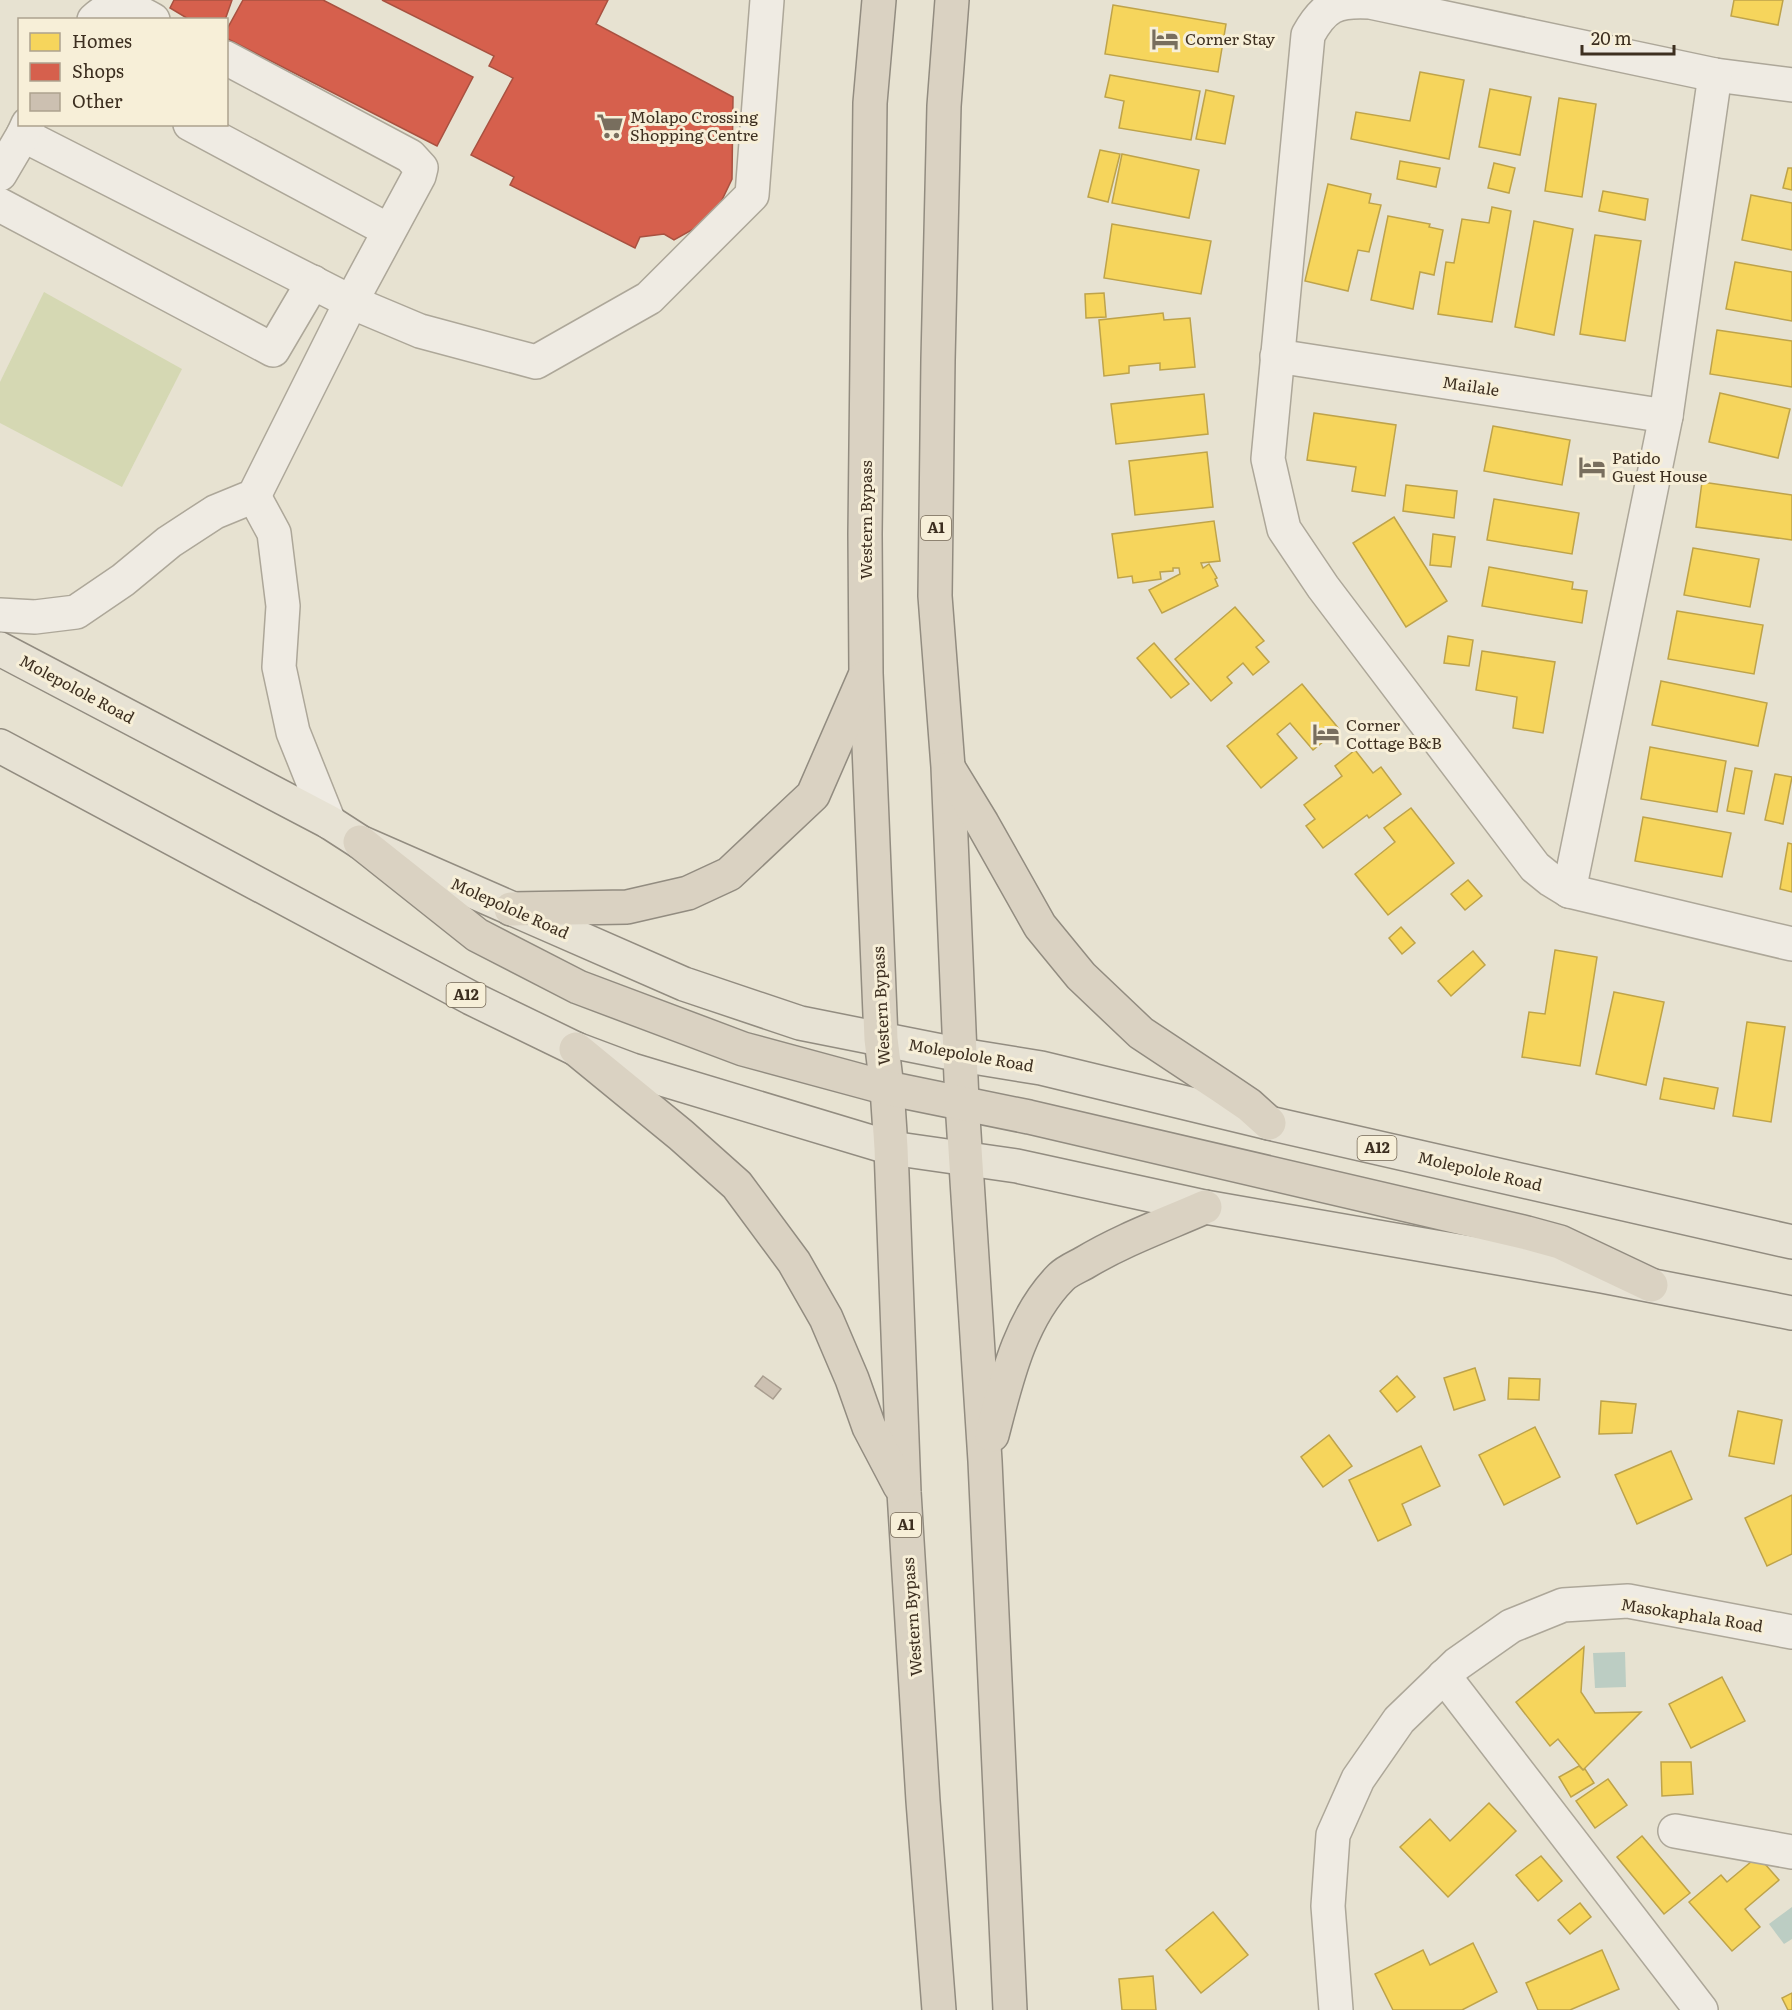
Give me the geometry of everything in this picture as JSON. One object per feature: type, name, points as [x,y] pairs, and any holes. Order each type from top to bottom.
[{"type":"highway","name":"Western Bypass","points":[[879,0],[870,103],[865,534],[866,673],[881,1039],[891,1148],[904,1492],[923,1801],[939,2010]]},
{"type":"highway","name":"A1","points":[[952,0],[944,106],[935,596],[948,767],[962,1102],[985,1461],[1010,2010]]},
{"type":"highway","points":[[511,909],[627,907],[688,894],[729,874],[813,795],[866,673]]},
{"type":"highway","points":[[948,767],[1040,926],[1081,976],[1141,1033],[1249,1105],[1269,1123]]},
{"type":"highway","points":[[360,842],[477,935],[578,987],[743,1049],[887,1088],[962,1102],[1527,1233],[1560,1242],[1651,1285]]},
{"type":"highway","points":[[576,1048],[738,1185],[794,1262],[826,1318],[869,1426],[904,1492]]},
{"type":"highway","points":[[985,1461],[1006,1381],[1024,1333],[1044,1297],[1062,1276],[1102,1252],[1205,1208]]},
{"type":"main road","name":"Molepolole Road","points":[[0,650],[329,822],[360,842],[684,984],[800,1023],[961,1055],[1041,1068],[1269,1123],[1792,1242]]},
{"type":"main road","name":"A12","points":[[0,746],[451,987],[576,1048],[632,1070],[891,1148],[1017,1166],[1205,1208],[1651,1285],[1792,1313]]},
{"type":"street","points":[[0,174],[26,130],[351,302],[420,331],[536,362],[649,298],[752,195],[767,0]]},
{"type":"street","points":[[1792,86],[1715,75],[1370,2],[1350,0],[1329,8],[1317,18],[1308,35],[1268,459],[1284,529],[1323,587],[1535,867],[1569,891],[1792,944]]},
{"type":"street","points":[[96,18],[105,11],[118,6],[126,6],[149,18]]},
{"type":"street","points":[[0,615],[35,617],[76,612],[123,580],[169,542],[215,512],[254,496],[388,230],[421,172],[415,160],[228,59]]},
{"type":"street","points":[[1569,891],[1666,416],[1715,75]]},
{"type":"street","points":[[194,126],[388,230]]},
{"type":"street","points":[[0,205],[273,350],[313,282]]},
{"type":"street","name":"Mailale","points":[[1277,356],[1666,416]]},
{"type":"street","points":[[254,496],[274,533],[283,606],[279,667],[293,732],[329,822]]},
{"type":"street","name":"Masokaphala Road","points":[[1336,2010],[1328,1906],[1332,1835],[1358,1779],[1399,1720],[1457,1664],[1511,1626],[1563,1605],[1628,1601],[1792,1632]]},
{"type":"street","points":[[1444,1676],[1701,2010]]},
{"type":"street","points":[[1675,1831],[1792,1852]]},
{"type":"green space","points":[[44,292],[182,369],[122,487],[0,423],[0,382]]},
{"type":"shaded area","points":[[1625,1652],[1626,1687],[1595,1688],[1593,1653]]},
{"type":"shaded area","points":[[1792,1907],[1792,1939],[1784,1944],[1769,1924]]},
{"type":"building: Homes","points":[[1734,0],[1783,0],[1778,25],[1731,16]]},
{"type":"building: Homes","name":"Corner Stay","points":[[1113,5],[1226,24],[1218,72],[1105,54]]},
{"type":"building: Homes","points":[[1420,72],[1464,80],[1449,159],[1351,139],[1356,112],[1410,121]]},
{"type":"building: Homes","points":[[1110,75],[1200,91],[1191,140],[1119,128],[1124,101],[1105,97]]},
{"type":"building: Homes","points":[[1490,89],[1531,97],[1520,155],[1479,147]]},
{"type":"building: Homes","points":[[1206,90],[1234,96],[1225,144],[1196,139]]},
{"type":"building: Homes","points":[[1559,98],[1596,104],[1582,197],[1545,191]]},
{"type":"building: Homes","points":[[1100,150],[1120,154],[1108,202],[1088,197]]},
{"type":"building: Homes","points":[[1122,154],[1199,170],[1189,218],[1112,203]]},
{"type":"building: Homes","points":[[1400,161],[1440,168],[1436,187],[1397,179]]},
{"type":"building: Homes","points":[[1494,163],[1515,168],[1509,193],[1488,188]]},
{"type":"building: Homes","points":[[1788,168],[1792,168],[1792,190],[1783,188]]},
{"type":"building: Homes","points":[[1328,184],[1371,194],[1369,203],[1381,205],[1369,252],[1358,250],[1348,291],[1305,281]]},
{"type":"building: Homes","points":[[1603,191],[1648,199],[1645,220],[1599,211]]},
{"type":"building: Homes","points":[[1751,195],[1792,203],[1792,250],[1742,240]]},
{"type":"building: Homes","points":[[1492,207],[1511,211],[1492,322],[1438,314],[1446,262],[1454,263],[1462,219],[1489,223]]},
{"type":"building: Homes","points":[[1388,216],[1430,224],[1429,227],[1443,230],[1434,275],[1420,272],[1413,309],[1371,300]]},
{"type":"building: Homes","points":[[1534,221],[1573,229],[1554,335],[1515,327]]},
{"type":"building: Homes","points":[[1112,224],[1211,241],[1201,294],[1104,278]]},
{"type":"building: Homes","points":[[1595,235],[1641,241],[1625,341],[1580,334]]},
{"type":"building: Homes","points":[[1735,262],[1792,272],[1792,321],[1726,309]]},
{"type":"building: Homes","points":[[1104,293],[1106,317],[1086,318],[1085,294]]},
{"type":"building: Homes","points":[[1163,313],[1164,320],[1190,318],[1195,367],[1160,370],[1160,363],[1129,366],[1129,373],[1104,376],[1099,320]]},
{"type":"building: Homes","points":[[1717,330],[1792,341],[1792,387],[1710,374]]},
{"type":"building: Homes","points":[[1720,393],[1790,409],[1778,458],[1709,442]]},
{"type":"building: Homes","points":[[1204,394],[1208,434],[1116,444],[1111,404]]},
{"type":"building: Homes","points":[[1314,413],[1396,425],[1385,496],[1352,491],[1356,467],[1307,460]]},
{"type":"building: Homes","points":[[1493,426],[1570,440],[1562,485],[1484,471]]},
{"type":"building: Homes","points":[[1207,452],[1213,507],[1135,515],[1129,461]]},
{"type":"building: Homes","points":[[1702,482],[1792,495],[1792,540],[1696,527]]},
{"type":"building: Homes","points":[[1406,485],[1457,491],[1454,518],[1403,511]]},
{"type":"building: Homes","points":[[1494,499],[1579,513],[1572,554],[1487,540]]},
{"type":"building: Homes","points":[[1394,517],[1447,601],[1406,627],[1353,543]]},
{"type":"building: Homes","points":[[1214,521],[1220,561],[1201,563],[1203,568],[1209,564],[1217,578],[1215,579],[1218,586],[1162,613],[1149,590],[1180,574],[1179,568],[1160,572],[1161,579],[1133,583],[1132,576],[1118,578],[1112,534]]},
{"type":"building: Homes","points":[[1433,534],[1455,537],[1451,567],[1430,565]]},
{"type":"building: Homes","points":[[1693,548],[1759,559],[1750,607],[1684,595]]},
{"type":"building: Homes","points":[[1489,567],[1573,582],[1572,589],[1587,591],[1582,623],[1482,606]]},
{"type":"building: Homes","points":[[1235,607],[1264,641],[1256,647],[1269,662],[1253,675],[1243,663],[1227,677],[1232,683],[1211,701],[1175,659]]},
{"type":"building: Homes","points":[[1677,611],[1763,625],[1754,674],[1668,659]]},
{"type":"building: Homes","points":[[1448,636],[1473,640],[1469,666],[1444,663]]},
{"type":"building: Homes","points":[[1154,643],[1189,684],[1171,698],[1137,658]]},
{"type":"building: Homes","points":[[1482,651],[1555,662],[1543,733],[1513,728],[1517,697],[1476,690]]},
{"type":"building: Homes","points":[[1661,681],[1767,703],[1758,746],[1652,725]]},
{"type":"building: Homes","points":[[1302,684],[1339,729],[1313,750],[1290,723],[1277,734],[1297,758],[1261,788],[1227,746]]},
{"type":"building: Homes","points":[[1650,747],[1726,761],[1717,812],[1641,799]]},
{"type":"building: Homes","points":[[1355,750],[1373,773],[1381,767],[1401,794],[1369,818],[1367,815],[1323,848],[1306,826],[1315,819],[1304,805],[1342,776],[1335,766]]},
{"type":"building: Homes","points":[[1735,768],[1752,771],[1744,814],[1727,811]]},
{"type":"building: Homes","points":[[1775,774],[1792,777],[1783,824],[1765,820]]},
{"type":"building: Homes","points":[[1411,808],[1454,863],[1388,915],[1355,874],[1395,842],[1384,828]]},
{"type":"building: Homes","points":[[1643,817],[1731,833],[1722,877],[1635,861]]},
{"type":"building: Homes","points":[[1788,843],[1792,844],[1792,892],[1780,889]]},
{"type":"building: Homes","points":[[1468,880],[1482,896],[1465,910],[1451,894]]},
{"type":"building: Homes","points":[[1401,927],[1415,943],[1402,954],[1389,938]]},
{"type":"building: Homes","points":[[1555,950],[1597,957],[1580,1066],[1522,1057],[1529,1012],[1545,1014]]},
{"type":"building: Homes","points":[[1473,951],[1485,965],[1451,996],[1438,981]]},
{"type":"building: Homes","points":[[1614,992],[1664,1002],[1646,1085],[1596,1074]]},
{"type":"building: Homes","points":[[1747,1022],[1785,1027],[1771,1122],[1733,1116]]},
{"type":"building: Homes","points":[[1664,1078],[1718,1088],[1714,1109],[1660,1099]]},
{"type":"building: Homes","points":[[1475,1368],[1485,1400],[1454,1410],[1444,1378]]},
{"type":"building: Homes","points":[[1397,1376],[1415,1397],[1397,1412],[1380,1391]]},
{"type":"building: Homes","points":[[1509,1378],[1540,1379],[1539,1400],[1508,1399]]},
{"type":"building: Homes","points":[[1601,1401],[1636,1404],[1632,1433],[1599,1434]]},
{"type":"building: Homes","points":[[1738,1411],[1782,1420],[1774,1464],[1729,1456]]},
{"type":"building: Homes","points":[[1535,1427],[1560,1477],[1504,1505],[1479,1455]]},
{"type":"building: Homes","points":[[1329,1435],[1352,1466],[1323,1487],[1301,1457]]},
{"type":"building: Homes","points":[[1421,1446],[1440,1486],[1402,1504],[1411,1525],[1378,1541],[1349,1480]]},
{"type":"building: Homes","points":[[1671,1451],[1692,1499],[1637,1524],[1615,1475]]},
{"type":"building: Homes","points":[[1792,1495],[1792,1554],[1767,1566],[1745,1518]]},
{"type":"building: Homes","points":[[1584,1647],[1581,1692],[1595,1713],[1641,1712],[1583,1770],[1558,1739],[1550,1746],[1516,1702]]},
{"type":"building: Homes","points":[[1722,1677],[1745,1721],[1691,1748],[1669,1704]]},
{"type":"building: Homes","points":[[1661,1762],[1691,1762],[1693,1794],[1662,1796]]},
{"type":"building: Homes","points":[[1579,1766],[1585,1769],[1594,1783],[1571,1797],[1559,1777]]},
{"type":"building: Homes","points":[[1608,1779],[1627,1805],[1595,1828],[1576,1801]]},
{"type":"building: Homes","points":[[1489,1803],[1516,1831],[1448,1897],[1400,1847],[1430,1819],[1450,1841]]},
{"type":"building: Homes","points":[[1642,1836],[1690,1893],[1664,1914],[1617,1857]]},
{"type":"building: Homes","points":[[1541,1856],[1562,1881],[1538,1901],[1516,1875]]},
{"type":"building: Homes","points":[[1758,1856],[1779,1880],[1745,1909],[1760,1927],[1732,1951],[1689,1902],[1721,1875],[1727,1882]]},
{"type":"building: Homes","points":[[1580,1903],[1591,1917],[1570,1934],[1558,1920]]},
{"type":"building: Homes","points":[[1213,1912],[1248,1955],[1201,1993],[1166,1950]]},
{"type":"building: Homes","points":[[1473,1943],[1497,1992],[1462,2010],[1393,2010],[1375,1974],[1423,1950],[1430,1965]]},
{"type":"building: Homes","points":[[1602,1950],[1619,1989],[1570,2010],[1538,2010],[1526,1983]]},
{"type":"building: Homes","points":[[1153,1976],[1156,2010],[1122,2010],[1119,1979]]},
{"type":"building: Homes","points":[[1792,1993],[1792,2010],[1788,2010],[1782,1998]]},
{"type":"building: Shops","points":[[174,0],[232,0],[226,18],[187,18],[170,8]]},
{"type":"building: Shops","points":[[243,0],[323,0],[473,77],[437,146],[228,39],[228,27]]},
{"type":"building: Shops","name":"Molapo Crossing Shopping Centre","points":[[382,0],[608,0],[596,24],[733,97],[732,179],[719,206],[708,221],[674,240],[664,234],[640,237],[635,248],[510,185],[514,177],[471,155],[513,78],[489,66],[494,56]]},
{"type":"building: Other","points":[[763,1376],[781,1389],[773,1399],[755,1386]]},
{"type":"place","name":"Corner Stay","points":[[1165,39]]},
{"type":"place","name":"Molapo Crossing Shopping Centre","points":[[610,126]]},
{"type":"place","name":"Patido Guest House","points":[[1592,467]]},
{"type":"place","name":"Corner Cottage B&B","points":[[1326,734]]}]
